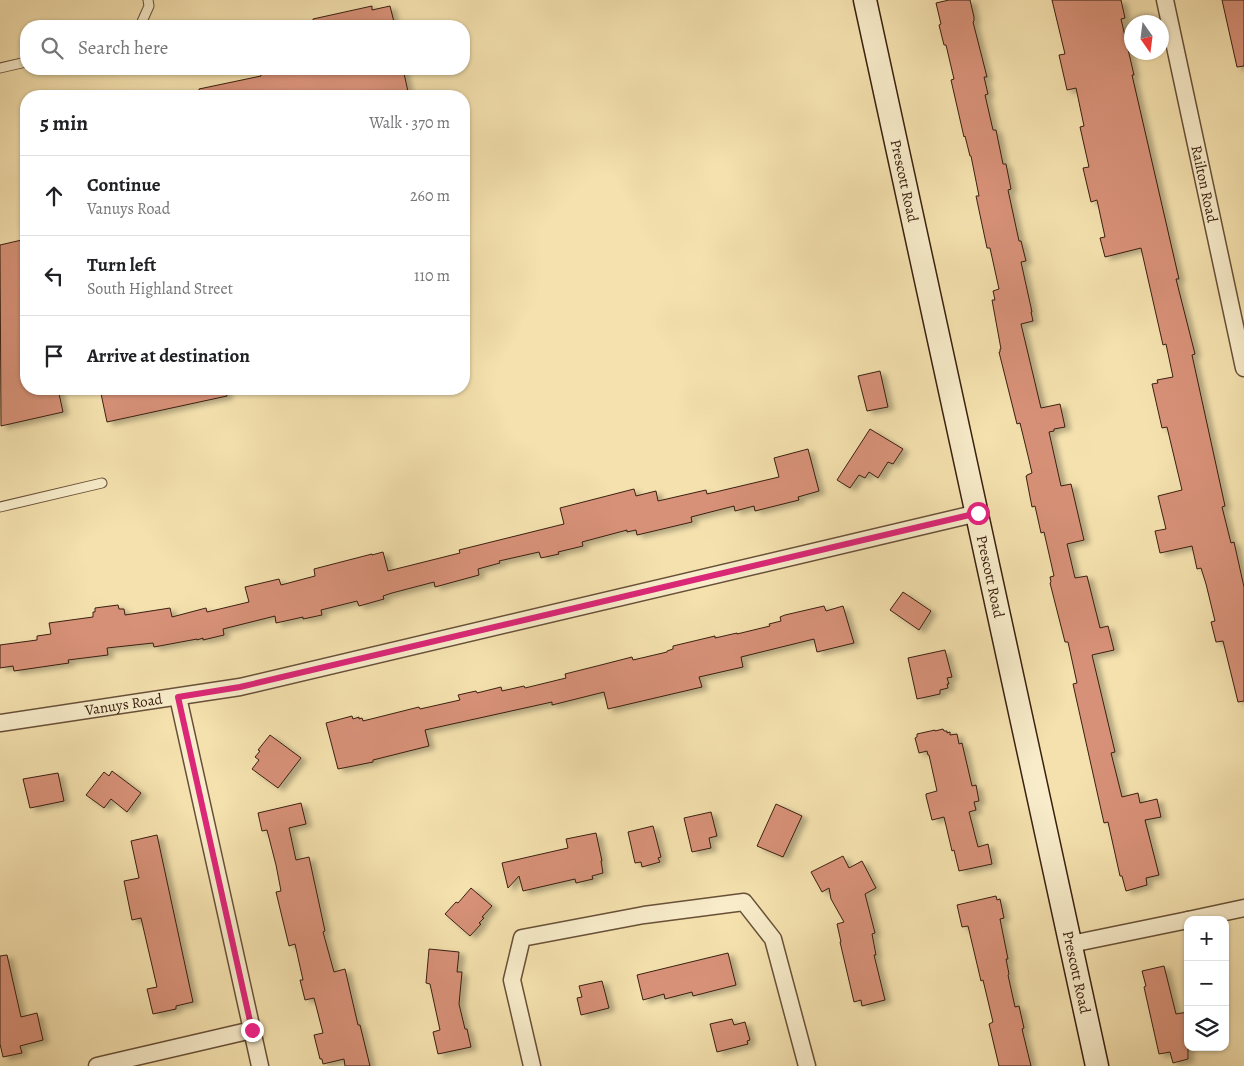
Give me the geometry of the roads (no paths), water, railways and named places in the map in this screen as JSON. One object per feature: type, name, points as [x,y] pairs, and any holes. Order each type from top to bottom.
[{"type":"main road","name":"Prescott Road","points":[[865,0],[1097,1066]]},
{"type":"street","name":"Railton Road","points":[[1165,0],[1244,368]]},
{"type":"street","name":"Vanuys Road","points":[[0,723],[240,687],[978,513]]},
{"type":"street","points":[[178,697],[260,1066]]},
{"type":"street","points":[[532,1066],[512,980],[522,938],[644,915],[744,902],[773,939],[807,1066]]},
{"type":"street","points":[[1207,916],[1244,908]]},
{"type":"street","points":[[1071,944],[1184,921]]},
{"type":"street","points":[[96,1066],[252,1030]]},
{"type":"lane","points":[[143,20],[149,6],[148,0]]},
{"type":"lane","points":[[0,68],[20,63]]},
{"type":"lane","points":[[0,507],[102,483]]}]
